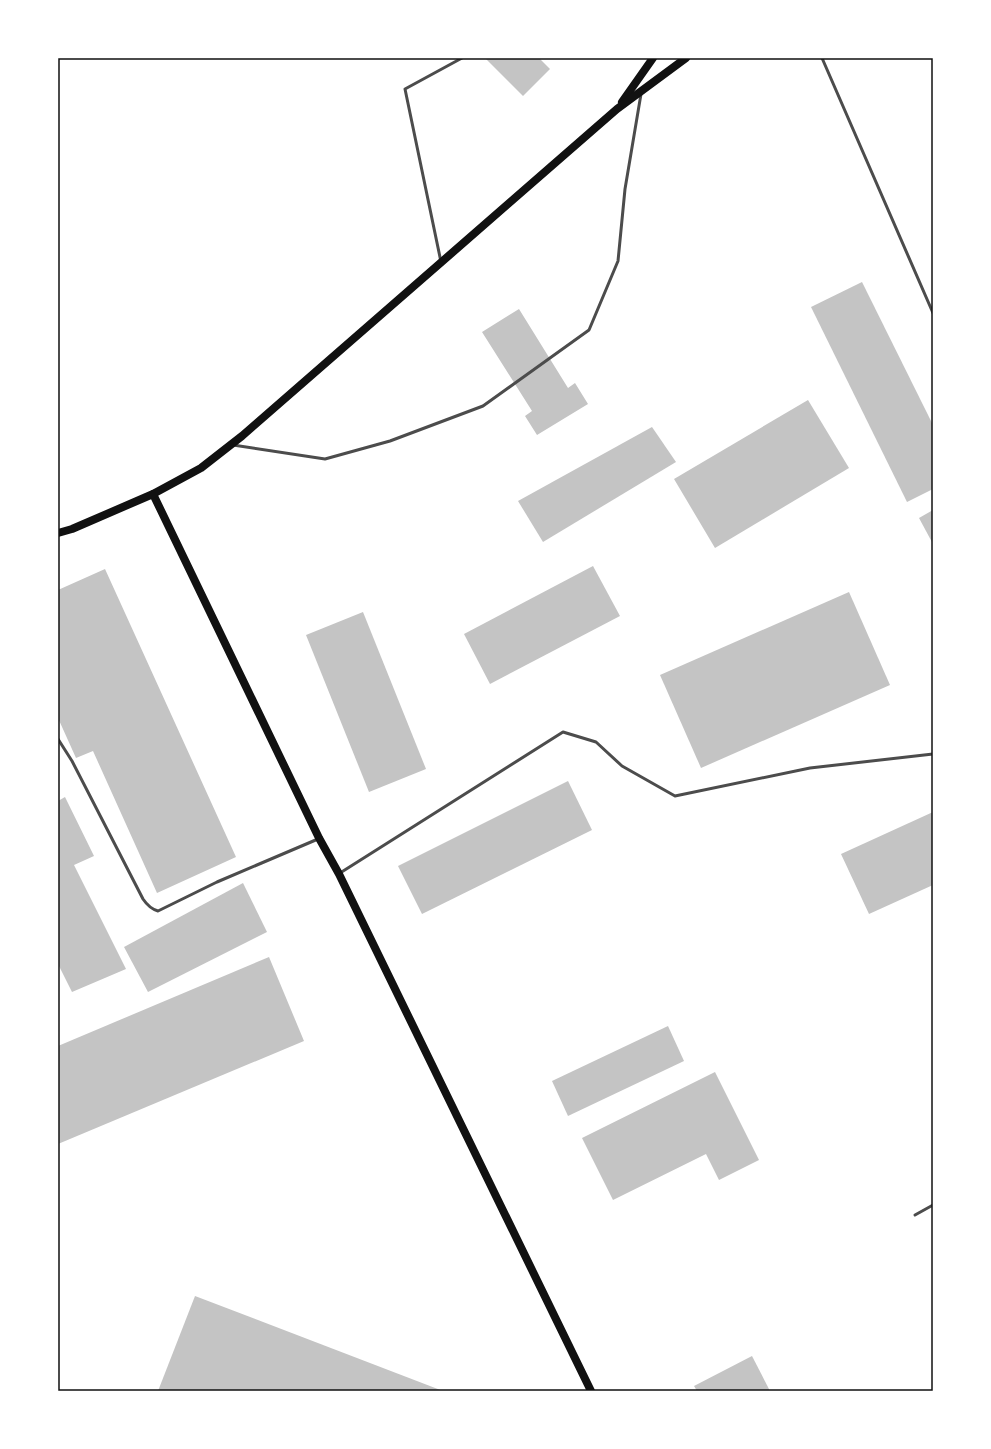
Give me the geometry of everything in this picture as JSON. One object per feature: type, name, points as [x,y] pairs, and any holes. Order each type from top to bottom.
[{"type":"main road","points":[[617,109],[654,58]]},
{"type":"main road","points":[[58,533],[72,529],[153,494],[201,468],[231,445],[617,109],[686,58]]},
{"type":"main road","points":[[153,494],[319,838],[339,874],[591,1391]]},
{"type":"lane","points":[[441,263],[404,89],[462,58]]},
{"type":"lane","points":[[822,58],[933,312]]},
{"type":"lane","points":[[231,445],[325,460],[390,441],[483,406],[589,330],[618,261],[625,189],[641,91]]},
{"type":"lane","points":[[339,874],[562,732],[596,742],[622,766],[675,796],[810,768],[933,754]]},
{"type":"lane","points":[[58,739],[72,761],[143,899],[152,909],[158,911],[217,882],[319,838]]},
{"type":"lane","points":[[915,1215],[933,1205]]},
{"type":"building","points":[[485,58],[539,58],[550,69],[523,96]]},
{"type":"building","points":[[862,282],[933,425],[933,489],[907,502],[811,307]]},
{"type":"building","points":[[519,309],[568,388],[575,383],[588,404],[537,435],[525,416],[532,411],[482,332]]},
{"type":"building","points":[[808,400],[849,468],[715,548],[674,479]]},
{"type":"building","points":[[652,427],[676,462],[543,542],[518,501]]},
{"type":"building","points":[[933,510],[933,544],[919,518]]},
{"type":"building","points":[[593,566],[620,616],[490,684],[464,634]]},
{"type":"building","points":[[105,569],[236,857],[157,893],[93,751],[76,758],[58,718],[58,590]]},
{"type":"building","points":[[849,592],[890,685],[701,768],[660,675]]},
{"type":"building","points":[[363,612],[426,769],[369,792],[306,635]]},
{"type":"building","points":[[568,781],[592,830],[422,914],[398,866]]},
{"type":"building","points":[[65,797],[94,856],[74,865],[126,969],[72,992],[58,964],[58,801]]},
{"type":"building","points":[[933,812],[933,885],[869,914],[841,854]]},
{"type":"building","points":[[243,883],[267,932],[148,992],[124,947]]},
{"type":"building","points":[[269,957],[304,1041],[58,1144],[58,1046]]},
{"type":"building","points":[[668,1026],[684,1061],[568,1116],[552,1081]]},
{"type":"building","points":[[715,1072],[759,1160],[719,1180],[706,1154],[613,1200],[582,1138]]},
{"type":"building","points":[[195,1296],[443,1391],[158,1391]]},
{"type":"building","points":[[752,1356],[770,1391],[697,1391],[694,1386]]}]
